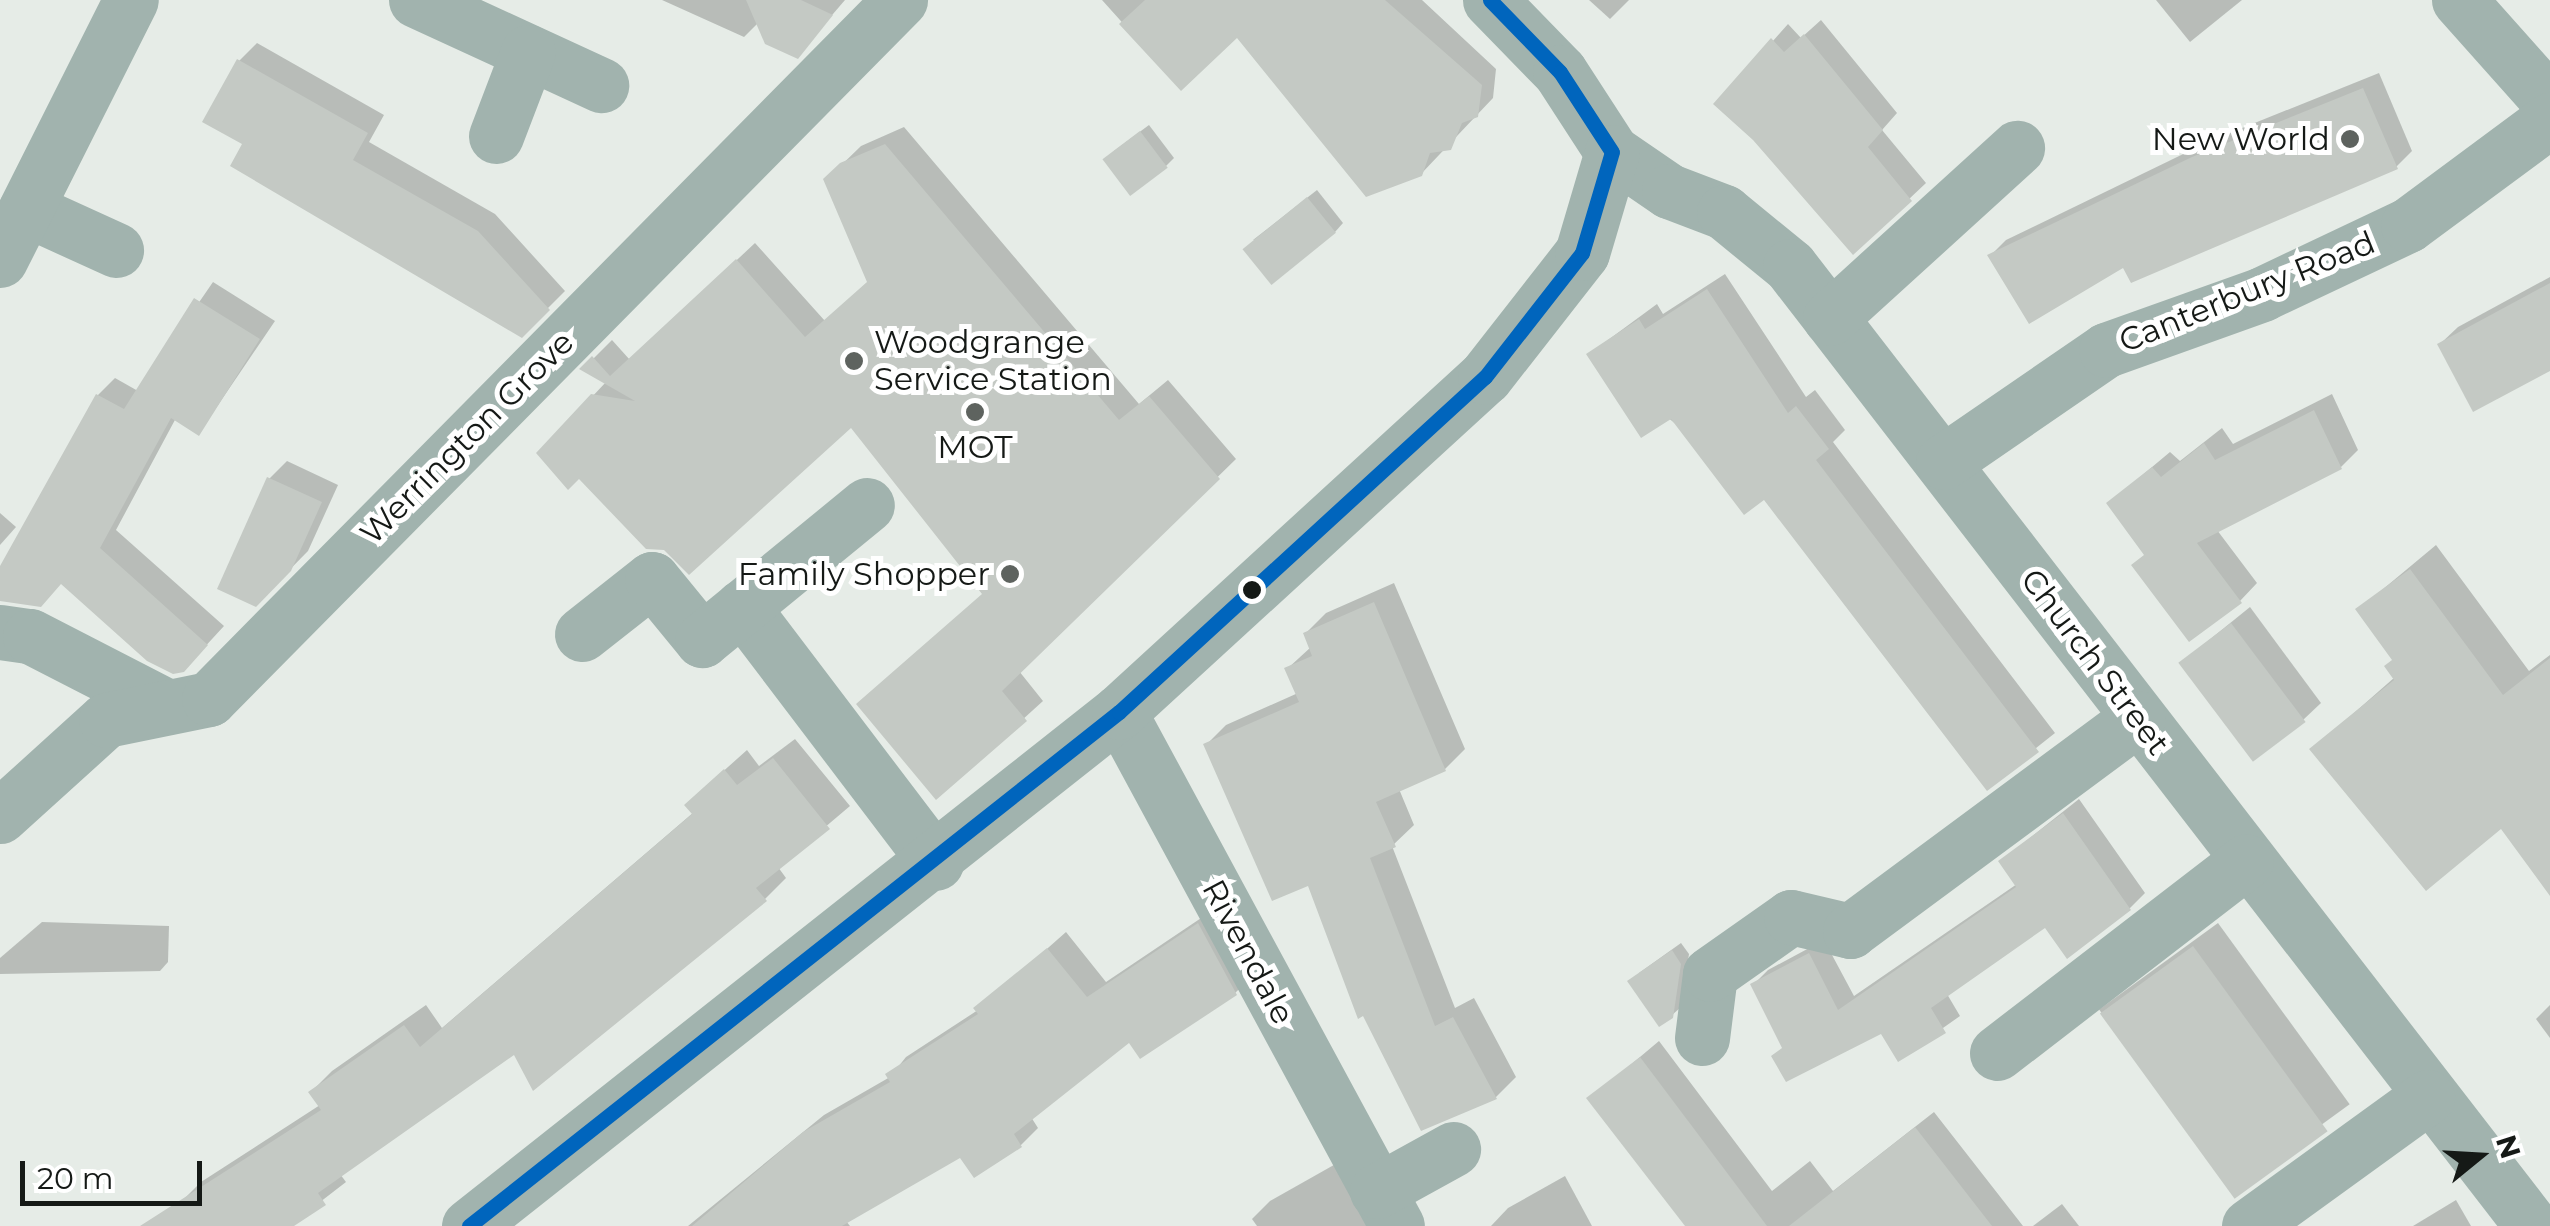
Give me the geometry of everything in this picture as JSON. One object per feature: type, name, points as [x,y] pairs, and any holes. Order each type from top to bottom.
[{"type":"street","points":[[0,260],[130,0]]},
{"type":"street","points":[[416,0],[601,85]]},
{"type":"street","name":"Werrington Grove","points":[[0,816],[106,720],[209,699],[900,0]]},
{"type":"street","points":[[469,1226],[936,863],[1119,712],[1484,377],[1582,253],[1612,152],[1560,72],[1490,0]]},
{"type":"street","points":[[2459,0],[2550,102]]},
{"type":"street","points":[[496,136],[528,52]]},
{"type":"street","name":"Canterbury Road","points":[[1943,462],[2106,350],[2262,294],[2408,224],[2550,120]]},
{"type":"street","points":[[1830,318],[2017,148]]},
{"type":"street","name":"Church Street","points":[[1612,152],[1761,238],[1830,318],[2427,1097],[2532,1226]]},
{"type":"street","points":[[26,208],[116,250]]},
{"type":"street","points":[[582,634],[652,580],[702,640],[867,505]]},
{"type":"street","points":[[742,607],[936,863]]},
{"type":"street","points":[[0,632],[30,636],[168,708]]},
{"type":"street","name":"Rivendale","points":[[1119,712],[1387,1208],[1453,1149]]},
{"type":"street","points":[[1702,1038],[1710,974],[1791,917],[1850,931],[2138,718]]},
{"type":"street","points":[[1997,1054],[2246,860]]},
{"type":"street","points":[[2248,1226],[2427,1097]]},
{"type":"building","points":[[746,0],[801,0],[833,15],[798,59],[765,44]]},
{"type":"building","points":[[1145,0],[1385,0],[1482,85],[1478,117],[1462,123],[1451,150],[1430,153],[1422,176],[1366,197],[1237,38],[1181,91],[1119,24]]},
{"type":"building","points":[[1804,34],[1883,130],[1868,147],[1912,201],[1853,255],[1753,140],[1713,104],[1771,38],[1784,52]]},
{"type":"building","points":[[237,59],[368,133],[353,160],[478,231],[550,310],[522,338],[230,166],[242,144],[202,122]]},
{"type":"building","points":[[2363,88],[2398,169],[2131,283],[2123,268],[2029,324],[1987,255],[2192,157]]},
{"type":"building","points":[[1140,131],[1168,168],[1130,196],[1102,159]]},
{"type":"building","points":[[885,144],[1119,420],[1149,396],[1220,479],[1002,691],[1027,721],[936,800],[856,704],[982,594],[851,428],[689,575],[664,550],[646,549],[579,479],[568,490],[536,453],[591,394],[635,401],[579,369],[592,356],[610,376],[736,259],[805,337],[867,282],[823,179],[840,163]]},
{"type":"building","points":[[1307,197],[1336,233],[1271,285],[1242,249]]},
{"type":"building","points":[[2550,283],[2550,371],[2473,412],[2437,344]]},
{"type":"building","points":[[1707,289],[1788,413],[1796,406],[1829,449],[1816,460],[2039,752],[1987,791],[1764,500],[1744,515],[1671,419],[1641,438],[1586,354],[1639,319],[1645,329]]},
{"type":"building","points":[[194,298],[260,339],[199,436],[171,418],[100,548],[208,645],[184,672],[173,674],[147,661],[61,584],[41,607],[0,601],[0,566],[96,394],[124,409]]},
{"type":"building","points":[[2314,410],[2342,469],[2197,543],[2242,603],[2189,642],[2131,565],[2144,555],[2106,503],[2152,467],[2161,477],[2204,443],[2215,460]]},
{"type":"building","points":[[267,477],[322,502],[291,571],[256,607],[217,589]]},
{"type":"building","points":[[2410,569],[2503,695],[2550,658],[2550,896],[2501,829],[2426,891],[2309,749],[2394,680],[2384,666],[2392,660],[2355,609]]},
{"type":"building","points":[[1374,602],[1446,771],[1376,802],[1396,847],[1370,858],[1435,1026],[1453,1017],[1497,1099],[1421,1131],[1363,1016],[1358,1019],[1308,886],[1272,901],[1203,744],[1299,702],[1284,668],[1312,656],[1303,633]]},
{"type":"building","points":[[2231,623],[2306,722],[2253,762],[2178,663]]},
{"type":"building","points":[[773,758],[830,829],[756,888],[767,901],[533,1091],[514,1055],[318,1193],[326,1205],[294,1226],[140,1226],[321,1110],[308,1092],[404,1025],[420,1047],[692,814],[684,805],[724,769],[737,785]]},
{"type":"building","points":[[2063,813],[2131,910],[2067,959],[2045,928],[1931,1008],[1946,1033],[1898,1062],[1881,1034],[1786,1082],[1771,1056],[1782,1048],[1750,984],[1809,953],[1838,1010],[2016,887],[1998,861]]},
{"type":"building","points":[[1198,923],[1237,995],[1140,1059],[1129,1043],[1014,1134],[1022,1147],[974,1178],[960,1158],[842,1226],[692,1226],[803,1132],[890,1082],[885,1074],[978,1014],[973,1008],[1047,948],[1087,997]]},
{"type":"building","points":[[2193,946],[2328,1131],[2235,1199],[2100,1014]]},
{"type":"building","points":[[1672,950],[1681,964],[1673,1018],[1659,1027],[1627,981]]},
{"type":"building","points":[[1640,1057],[1767,1226],[1685,1226],[1586,1098]]},
{"type":"building","points":[[1915,1127],[1992,1226],[1789,1226]]},
{"type":"transit line","points":[[1490,0],[1560,72],[1612,152]]},
{"type":"transit line","points":[[469,1226],[1119,712],[1485,377],[1582,253],[1612,152]]},
{"type":"place","name":"New World","points":[[2350,139]]},
{"type":"place","name":"Woodgrange Service Station","points":[[854,361]]},
{"type":"place","name":"MOT","points":[[975,412]]},
{"type":"place","name":"Family Shopper","points":[[1010,574]]}]
